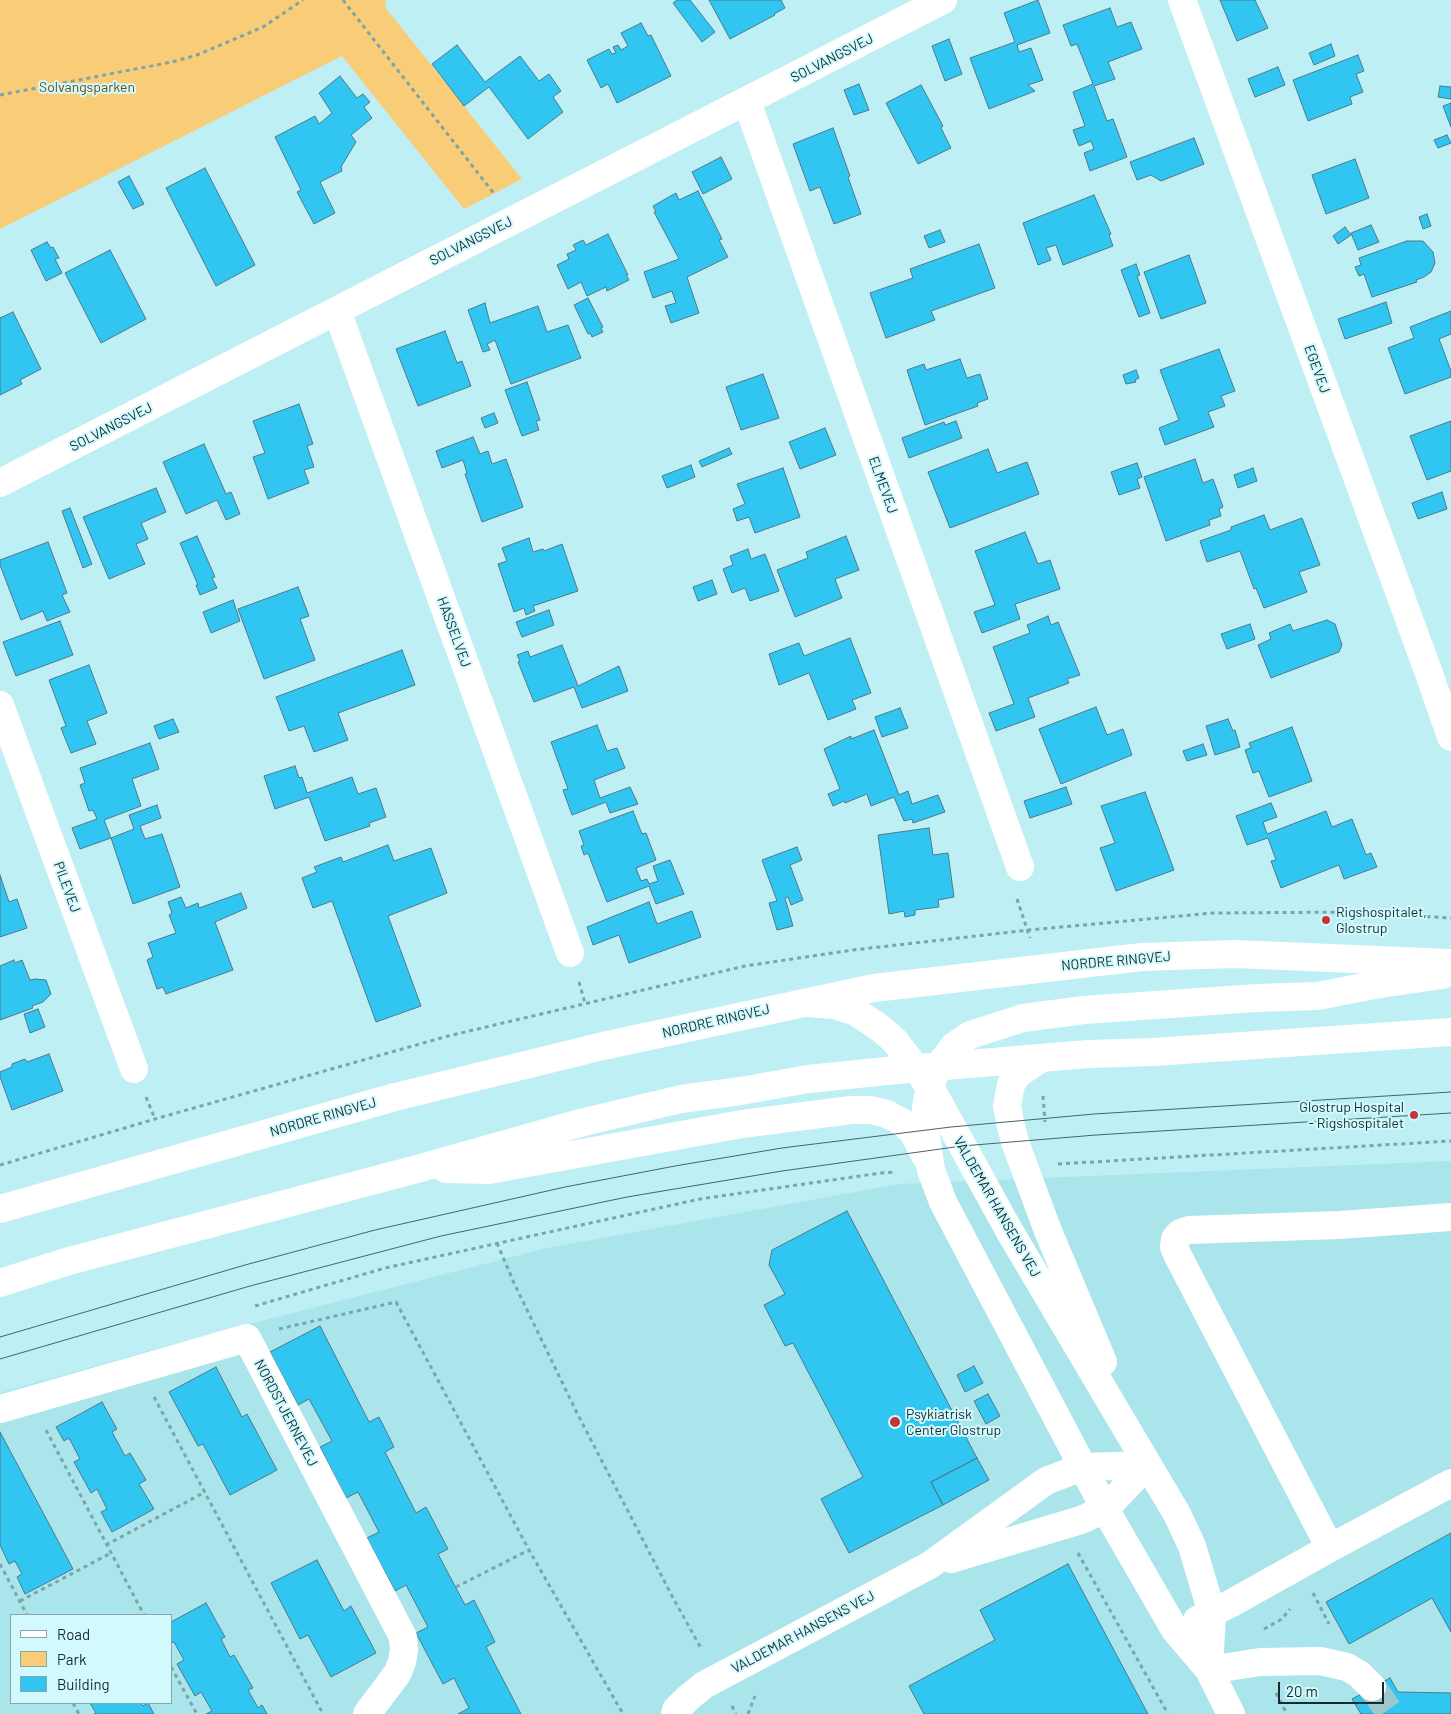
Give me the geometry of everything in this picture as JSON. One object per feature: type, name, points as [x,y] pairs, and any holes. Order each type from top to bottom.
[{"type":"street","name":"SOLVANGSVEJ","points":[[0,483],[943,0]]},
{"type":"street","name":"EGEVEJ","points":[[1182,0],[1424,659],[1451,738]]},
{"type":"street","name":"ELMEVEJ","points":[[746,102],[1020,867]]},
{"type":"street","name":"HASSELVEJ","points":[[337,311],[570,953]]},
{"type":"street","name":"PILEVEJ","points":[[0,705],[134,1069]]},
{"type":"street","name":"NORDRE RINGVEJ","points":[[0,1209],[395,1097],[603,1046],[874,988],[1142,957],[1235,954],[1451,963]]},
{"type":"street","points":[[931,1170],[925,1130],[928,1075],[954,1046],[970,1035],[1023,1018],[1084,1010],[1256,998],[1318,996],[1374,985],[1451,974]]},
{"type":"street","name":"VALDEMAR HANSENS VEJ","points":[[802,1002],[834,1005],[856,1012],[895,1041],[928,1075],[1010,1232],[1146,1465],[1177,1514],[1192,1546],[1212,1613],[1209,1670]]},
{"type":"street","points":[[0,1283],[69,1261],[417,1169],[584,1122],[681,1099],[808,1079],[928,1075],[1040,1059],[1451,1032]]},
{"type":"street","name":"VALDEMAR HANSENS VEJ","points":[[1040,1059],[1018,1074],[1011,1084],[1007,1106],[1015,1142],[1048,1231],[1146,1465]]},
{"type":"street","points":[[417,1169],[489,1170],[742,1124],[842,1111],[871,1110],[887,1114],[902,1122],[913,1132],[924,1150],[943,1202],[1082,1467],[1175,1630],[1209,1670],[1232,1714]]},
{"type":"street","points":[[0,1217],[31,1200]]},
{"type":"street","points":[[1330,1548],[1178,1256],[1174,1247],[1175,1239],[1180,1233],[1189,1230],[1340,1225],[1451,1217]]},
{"type":"street","points":[[0,1410],[247,1338]]},
{"type":"street","name":"NORDSTJERNEVEJ","points":[[247,1338],[403,1637],[403,1656],[397,1674],[367,1714]]},
{"type":"street","name":"VALDEMAR HANSENS VEJ","points":[[682,1711],[696,1691],[718,1678],[930,1566],[1046,1481],[1082,1467],[1146,1465]]},
{"type":"street","name":"VALDEMAR HANSENS VEJ","points":[[930,1566],[1081,1520],[1105,1508],[1146,1465]]},
{"type":"street","points":[[1175,1630],[1212,1613],[1451,1483]]},
{"type":"street","points":[[1209,1670],[1260,1662],[1320,1661],[1347,1667],[1360,1674],[1372,1687]]},
{"type":"path","points":[[0,95],[172,62],[197,55],[263,27],[303,0]]},
{"type":"path","points":[[343,0],[421,98],[513,220]]},
{"type":"path","points":[[1048,1164],[1451,1142]]},
{"type":"path","points":[[455,1252],[700,1199],[881,1172],[931,1170]]},
{"type":"path","points":[[497,1243],[576,1413],[736,1714]]},
{"type":"path","points":[[247,1338],[284,1327],[396,1302],[529,1550],[623,1714]]},
{"type":"path","points":[[140,1369],[323,1714]]},
{"type":"path","points":[[31,1401],[143,1614]]},
{"type":"path","points":[[106,1545],[205,1492]]},
{"type":"path","points":[[1074,1546],[1168,1714]]},
{"type":"path","points":[[456,1587],[529,1550]]},
{"type":"path","points":[[20,1601],[111,1553]]},
{"type":"path","points":[[0,1564],[26,1614]]},
{"type":"path","points":[[1312,1593],[1329,1624]]},
{"type":"path","points":[[1287,1714],[1248,1638],[1282,1619],[1292,1606]]},
{"type":"path","points":[[172,1669],[196,1714]]},
{"type":"path","points":[[748,1714],[756,1693]]},
{"type":"shaded area","points":[[1451,1161],[1451,1714],[0,1714],[0,1393],[195,1338],[547,1248],[899,1184]]},
{"type":"green space","name":"Solvangsparken","points":[[0,0],[386,0],[385,7],[522,179],[464,209],[342,56],[0,229]]},
{"type":"building","points":[[677,0],[690,0],[715,32],[702,42],[673,3]]},
{"type":"building","points":[[709,0],[781,0],[785,8],[730,39]]},
{"type":"building","points":[[1038,0],[1050,33],[1017,45],[1019,52],[1031,48],[1043,80],[1028,85],[1035,91],[989,109],[970,58],[1015,42],[1004,13]]},
{"type":"building","points":[[1220,0],[1255,0],[1268,28],[1237,41]]},
{"type":"building","points":[[1110,8],[1117,27],[1131,22],[1142,49],[1108,62],[1115,79],[1094,86],[1107,121],[1113,119],[1127,157],[1090,171],[1084,153],[1094,149],[1091,141],[1079,146],[1073,130],[1085,126],[1073,92],[1093,84],[1077,44],[1071,46],[1063,25]]},
{"type":"building","points":[[641,23],[648,36],[651,35],[671,76],[617,103],[608,84],[601,88],[587,60],[609,49],[612,54],[616,53],[613,47],[618,45],[621,50],[628,46],[621,33]]},
{"type":"building","points":[[949,39],[962,74],[945,81],[932,46]]},
{"type":"building","points":[[1331,44],[1335,56],[1314,65],[1309,53]]},
{"type":"building","points":[[457,45],[485,82],[520,56],[539,81],[549,74],[561,91],[553,97],[563,112],[528,139],[489,87],[464,106],[432,64]]},
{"type":"building","points":[[1358,55],[1364,71],[1356,74],[1363,92],[1350,97],[1352,104],[1308,121],[1293,80]]},
{"type":"building","points":[[1278,67],[1285,85],[1255,97],[1248,79]]},
{"type":"building","points":[[340,76],[357,98],[363,94],[370,102],[364,107],[372,118],[351,135],[356,142],[341,167],[342,171],[320,182],[335,213],[314,224],[297,192],[301,190],[275,137],[315,116],[319,124],[332,113],[319,93]]},
{"type":"building","points":[[859,84],[869,110],[854,115],[844,90]]},
{"type":"building","points":[[921,85],[943,126],[941,128],[951,148],[918,164],[886,103]]},
{"type":"building","points":[[1440,86],[1451,87],[1451,99],[1438,97]]},
{"type":"building","points":[[1451,103],[1451,127],[1443,106]]},
{"type":"building","points":[[833,128],[861,214],[834,224],[820,187],[810,191],[793,144]]},
{"type":"building","points":[[1447,135],[1451,143],[1438,148],[1434,140]]},
{"type":"building","points":[[1194,138],[1204,164],[1161,181],[1151,175],[1137,180],[1130,162]]},
{"type":"building","points":[[721,157],[732,179],[703,194],[692,172]]},
{"type":"building","points":[[1355,159],[1369,198],[1326,214],[1312,175]]},
{"type":"building","points":[[205,168],[255,265],[216,286],[166,188]]},
{"type":"building","points":[[129,176],[144,204],[133,209],[118,182]]},
{"type":"building","points":[[698,191],[722,239],[719,240],[728,257],[687,277],[699,313],[671,323],[665,306],[676,303],[672,291],[653,298],[644,272],[679,259],[654,212],[656,212],[653,206],[676,193],[679,200]]},
{"type":"building","points":[[1094,195],[1111,234],[1109,235],[1113,246],[1063,265],[1056,245],[1046,248],[1051,260],[1038,265],[1023,223]]},
{"type":"building","points":[[1427,214],[1431,226],[1423,229],[1419,217]]},
{"type":"building","points":[[1371,225],[1379,242],[1358,250],[1351,233]]},
{"type":"building","points":[[1345,227],[1351,235],[1338,244],[1333,236]]},
{"type":"building","points":[[940,230],[945,242],[929,248],[924,236]]},
{"type":"building","points":[[608,234],[629,280],[607,291],[606,287],[587,296],[581,282],[568,289],[557,265],[569,259],[567,254],[576,250],[573,245],[583,240],[586,245]]},
{"type":"building","points":[[1407,241],[1423,241],[1433,252],[1435,263],[1431,272],[1416,280],[1417,282],[1372,297],[1364,274],[1359,276],[1355,267],[1361,265],[1359,258]]},
{"type":"building","points":[[47,242],[51,248],[53,247],[59,258],[55,259],[62,273],[46,281],[31,250]]},
{"type":"building","points":[[979,244],[995,288],[931,311],[935,320],[886,338],[870,293],[913,278],[910,269]]},
{"type":"building","points":[[110,250],[146,319],[101,343],[65,273]]},
{"type":"building","points":[[1189,255],[1206,303],[1161,319],[1144,272]]},
{"type":"building","points":[[1136,264],[1140,275],[1137,276],[1150,313],[1139,317],[1121,270]]},
{"type":"building","points":[[588,298],[603,327],[601,328],[603,332],[592,337],[590,333],[588,334],[574,305]]},
{"type":"building","points":[[1386,302],[1392,323],[1345,339],[1338,319]]},
{"type":"building","points":[[485,303],[490,323],[538,306],[547,332],[568,325],[581,358],[511,384],[495,340],[487,344],[490,350],[483,352],[468,310]]},
{"type":"building","points":[[1451,311],[1451,334],[1439,339],[1451,371],[1451,377],[1405,394],[1388,348],[1414,338],[1410,327]]},
{"type":"building","points":[[13,312],[41,369],[20,380],[22,384],[0,395],[0,318]]},
{"type":"building","points":[[445,331],[457,363],[462,361],[471,386],[418,406],[396,349]]},
{"type":"building","points":[[1219,349],[1235,391],[1221,396],[1225,406],[1208,412],[1214,427],[1165,445],[1159,428],[1179,420],[1160,370]]},
{"type":"building","points":[[960,359],[967,378],[980,374],[988,399],[977,403],[978,406],[925,425],[907,370],[924,364],[926,370]]},
{"type":"building","points":[[1136,370],[1139,378],[1135,380],[1136,382],[1126,384],[1123,375]]},
{"type":"building","points":[[763,374],[779,418],[741,430],[726,387]]},
{"type":"building","points":[[527,382],[540,420],[536,421],[539,430],[522,436],[505,390]]},
{"type":"building","points":[[299,404],[313,444],[307,446],[314,467],[304,470],[309,483],[268,499],[253,457],[265,453],[253,421]]},
{"type":"building","points":[[494,413],[498,423],[485,428],[481,418]]},
{"type":"building","points":[[956,421],[962,438],[909,458],[902,438],[944,422],[945,425]]},
{"type":"building","points":[[1451,421],[1451,471],[1427,480],[1410,436]]},
{"type":"building","points":[[825,428],[836,455],[800,469],[789,442]]},
{"type":"building","points":[[473,437],[480,454],[488,451],[492,464],[506,459],[523,507],[482,522],[465,474],[467,473],[463,460],[442,468],[436,451]]},
{"type":"building","points":[[204,444],[226,494],[231,492],[240,514],[226,520],[217,500],[186,514],[163,462]]},
{"type":"building","points":[[729,448],[732,454],[702,467],[699,461]]},
{"type":"building","points":[[988,449],[997,473],[1027,462],[1039,494],[950,528],[928,472]]},
{"type":"building","points":[[1195,459],[1203,483],[1213,479],[1223,507],[1219,509],[1221,516],[1209,520],[1210,525],[1166,541],[1144,477]]},
{"type":"building","points":[[1137,463],[1142,477],[1137,479],[1140,488],[1119,495],[1111,472]]},
{"type":"building","points":[[691,465],[695,477],[667,488],[662,476]]},
{"type":"building","points":[[783,468],[800,517],[755,533],[749,517],[737,521],[733,509],[745,504],[737,484]]},
{"type":"building","points":[[1253,468],[1257,481],[1238,488],[1234,475]]},
{"type":"building","points":[[156,488],[166,512],[141,523],[148,539],[136,544],[145,564],[109,579],[83,517]]},
{"type":"building","points":[[1442,492],[1447,509],[1418,519],[1412,503]]},
{"type":"building","points":[[70,508],[92,564],[83,568],[62,511]]},
{"type":"building","points":[[1264,515],[1270,530],[1302,518],[1320,565],[1299,572],[1307,592],[1264,608],[1256,588],[1254,589],[1240,551],[1207,562],[1200,541]]},
{"type":"building","points":[[1025,532],[1038,564],[1050,560],[1060,589],[1015,604],[1020,619],[982,633],[974,612],[995,605],[975,551]]},
{"type":"building","points":[[197,536],[215,577],[212,578],[217,588],[200,595],[196,585],[198,585],[180,543]]},
{"type":"building","points":[[846,536],[859,570],[835,579],[842,598],[795,617],[777,570],[808,558],[806,552]]},
{"type":"building","points":[[529,538],[533,552],[543,549],[544,551],[562,544],[578,591],[533,606],[535,611],[526,615],[524,608],[514,612],[498,564],[507,561],[502,548]]},
{"type":"building","points":[[48,542],[67,593],[62,595],[70,612],[47,621],[43,611],[21,620],[0,565],[0,560]]},
{"type":"building","points":[[748,549],[751,559],[765,554],[779,591],[750,601],[745,588],[732,593],[723,569],[733,565],[730,556]]},
{"type":"building","points":[[712,580],[717,594],[698,601],[693,587]]},
{"type":"building","points":[[298,587],[309,616],[300,619],[315,660],[264,679],[238,609]]},
{"type":"building","points":[[233,600],[240,621],[211,633],[203,612]]},
{"type":"building","points":[[549,610],[554,625],[522,637],[516,622]]},
{"type":"building","points":[[1048,616],[1051,625],[1058,622],[1080,675],[1067,679],[1069,683],[1028,698],[1035,717],[996,731],[989,713],[1014,704],[993,647],[1030,633],[1027,625]]},
{"type":"building","points":[[1327,620],[1335,624],[1342,645],[1339,652],[1271,678],[1258,645],[1271,639],[1269,633],[1290,624],[1293,631]]},
{"type":"building","points":[[60,621],[73,655],[16,676],[3,642]]},
{"type":"building","points":[[1250,624],[1255,639],[1227,649],[1221,634]]},
{"type":"building","points":[[850,638],[871,693],[852,700],[856,709],[828,720],[809,673],[779,685],[769,654],[799,643],[804,656]]},
{"type":"building","points":[[562,645],[578,686],[619,666],[628,691],[582,708],[574,687],[534,702],[517,655],[528,651],[530,657]]},
{"type":"building","points":[[402,650],[415,685],[338,713],[348,740],[314,752],[304,726],[289,731],[276,697]]},
{"type":"building","points":[[89,665],[107,713],[87,721],[96,744],[71,753],[61,728],[66,726],[49,680]]},
{"type":"building","points":[[1096,707],[1107,735],[1123,729],[1132,755],[1061,784],[1039,729]]},
{"type":"building","points":[[900,708],[908,728],[882,737],[875,717]]},
{"type":"building","points":[[173,719],[179,732],[159,739],[154,726]]},
{"type":"building","points":[[1228,719],[1233,731],[1235,730],[1240,747],[1215,755],[1206,726]]},
{"type":"building","points":[[597,725],[607,751],[617,748],[625,768],[594,780],[600,798],[630,787],[638,804],[610,813],[606,802],[572,815],[563,790],[568,789],[551,742]]},
{"type":"building","points":[[1292,727],[1312,781],[1269,797],[1259,771],[1253,773],[1245,750],[1251,748],[1249,743]]},
{"type":"building","points":[[874,730],[899,795],[908,791],[912,804],[938,795],[945,812],[913,823],[912,819],[904,821],[894,797],[871,806],[867,794],[833,806],[828,794],[840,789],[824,749],[851,736],[851,739]]},
{"type":"building","points":[[150,743],[159,769],[132,779],[141,806],[104,820],[111,838],[80,849],[72,828],[97,819],[93,810],[89,811],[80,785],[85,783],[80,768]]},
{"type":"building","points":[[1203,744],[1207,755],[1187,761],[1183,751]]},
{"type":"building","points":[[295,766],[299,778],[302,777],[307,793],[352,777],[358,794],[376,788],[386,817],[369,823],[370,826],[325,841],[309,797],[275,809],[264,776]]},
{"type":"building","points":[[1066,787],[1072,804],[1030,818],[1024,801]]},
{"type":"building","points":[[1145,792],[1174,870],[1116,891],[1100,848],[1115,843],[1101,806]]},
{"type":"building","points":[[1271,803],[1277,817],[1263,822],[1267,834],[1326,811],[1332,827],[1352,819],[1366,855],[1371,853],[1377,867],[1344,879],[1339,865],[1281,888],[1271,861],[1276,860],[1268,838],[1247,845],[1236,816]]},
{"type":"building","points":[[157,805],[161,818],[140,826],[145,839],[162,834],[180,887],[133,904],[111,838],[134,829],[129,815]]},
{"type":"building","points":[[633,811],[642,834],[646,833],[656,860],[636,868],[641,881],[647,879],[649,884],[658,881],[653,866],[670,860],[684,894],[656,904],[649,886],[607,902],[588,853],[584,855],[581,846],[584,845],[579,831]]},
{"type":"building","points":[[929,828],[933,855],[948,853],[954,897],[938,900],[939,907],[915,910],[915,915],[905,917],[904,911],[889,914],[878,835]]},
{"type":"building","points":[[388,845],[394,861],[431,848],[447,893],[388,916],[421,1006],[376,1022],[332,901],[313,908],[302,878],[317,872],[314,867],[341,857],[343,862]]},
{"type":"building","points":[[797,847],[802,860],[790,865],[803,900],[791,905],[788,897],[785,898],[793,926],[777,930],[769,903],[777,901],[762,860]]},
{"type":"building","points":[[0,875],[9,902],[17,899],[27,928],[0,937]]},
{"type":"building","points":[[241,893],[247,908],[215,922],[233,970],[166,994],[163,987],[157,989],[147,960],[153,957],[148,943],[176,933],[169,915],[172,913],[168,902],[181,897],[186,908],[198,903],[199,908]]},
{"type":"building","points":[[649,902],[657,924],[692,911],[701,937],[629,963],[619,935],[593,945],[587,927]]},
{"type":"building","points":[[14,960],[15,963],[22,960],[30,980],[46,980],[51,994],[43,1002],[32,1006],[33,1008],[0,1020],[0,966]]},
{"type":"building","points":[[38,1009],[45,1027],[30,1033],[24,1014]]},
{"type":"building","points":[[49,1054],[63,1091],[12,1110],[0,1077],[0,1072],[12,1067],[12,1064],[25,1059],[27,1062]]},
{"type":"building","points":[[847,1211],[977,1458],[931,1482],[943,1505],[849,1553],[821,1499],[863,1477],[793,1343],[785,1346],[764,1305],[785,1294],[769,1265],[772,1250]]},
{"type":"building","points":[[320,1326],[369,1422],[379,1417],[394,1447],[385,1452],[416,1513],[426,1507],[448,1549],[438,1554],[465,1605],[474,1600],[495,1642],[486,1647],[521,1714],[458,1714],[469,1708],[454,1678],[443,1684],[416,1633],[428,1627],[406,1585],[395,1591],[367,1538],[379,1532],[358,1492],[346,1498],[320,1447],[332,1441],[309,1399],[298,1405],[270,1352]]},
{"type":"building","points":[[974,1366],[983,1383],[965,1392],[957,1375]]},
{"type":"building","points":[[216,1367],[242,1417],[247,1414],[277,1470],[230,1495],[203,1444],[198,1446],[169,1392]]},
{"type":"building","points":[[988,1394],[1000,1416],[986,1424],[974,1401]]},
{"type":"building","points":[[102,1402],[117,1429],[112,1432],[125,1456],[130,1453],[146,1480],[139,1484],[154,1509],[112,1532],[101,1512],[107,1509],[97,1489],[91,1493],[74,1462],[80,1459],[69,1438],[64,1441],[56,1427]]},
{"type":"building","points":[[0,1432],[73,1569],[25,1594],[17,1577],[22,1574],[15,1561],[9,1564],[0,1545]]},
{"type":"building","points":[[977,1458],[989,1480],[943,1505],[931,1482]]},
{"type":"building","points":[[1451,1533],[1451,1632],[1432,1598],[1349,1644],[1326,1602]]},
{"type":"building","points":[[317,1560],[344,1611],[351,1606],[376,1653],[331,1677],[308,1635],[300,1639],[271,1583]]},
{"type":"building","points":[[1068,1564],[1148,1714],[924,1714],[909,1686],[995,1640],[980,1610]]},
{"type":"building","points":[[206,1603],[225,1637],[221,1639],[230,1657],[234,1655],[253,1688],[248,1690],[258,1708],[262,1705],[267,1714],[206,1714],[212,1711],[201,1692],[195,1696],[177,1664],[184,1660],[174,1642],[172,1643],[172,1621]]},
{"type":"building","points":[[1390,1678],[1398,1692],[1451,1693],[1451,1714],[1361,1714],[1352,1699]]},
{"type":"building","points":[[91,1704],[142,1704],[143,1706],[149,1704],[154,1714],[94,1714],[96,1713]]},
{"type":"tunnel","points":[[1372,1687],[1391,1714]]},
{"type":"tram line","points":[[0,1337],[245,1265],[375,1230],[565,1187],[675,1166],[782,1148],[951,1127],[1094,1114],[1451,1092]]},
{"type":"tram line","points":[[0,1359],[250,1286],[441,1236],[627,1197],[782,1171],[962,1146],[1096,1135],[1451,1113]]},
{"type":"place","name":"Rigshospitalet, Glostrup","points":[[1326,920]]},
{"type":"place","name":"Glostrup Hospital - Rigshospitalet","points":[[1414,1115]]},
{"type":"place","name":"Psykiatrisk Center Glostrup","points":[[895,1422]]}]
